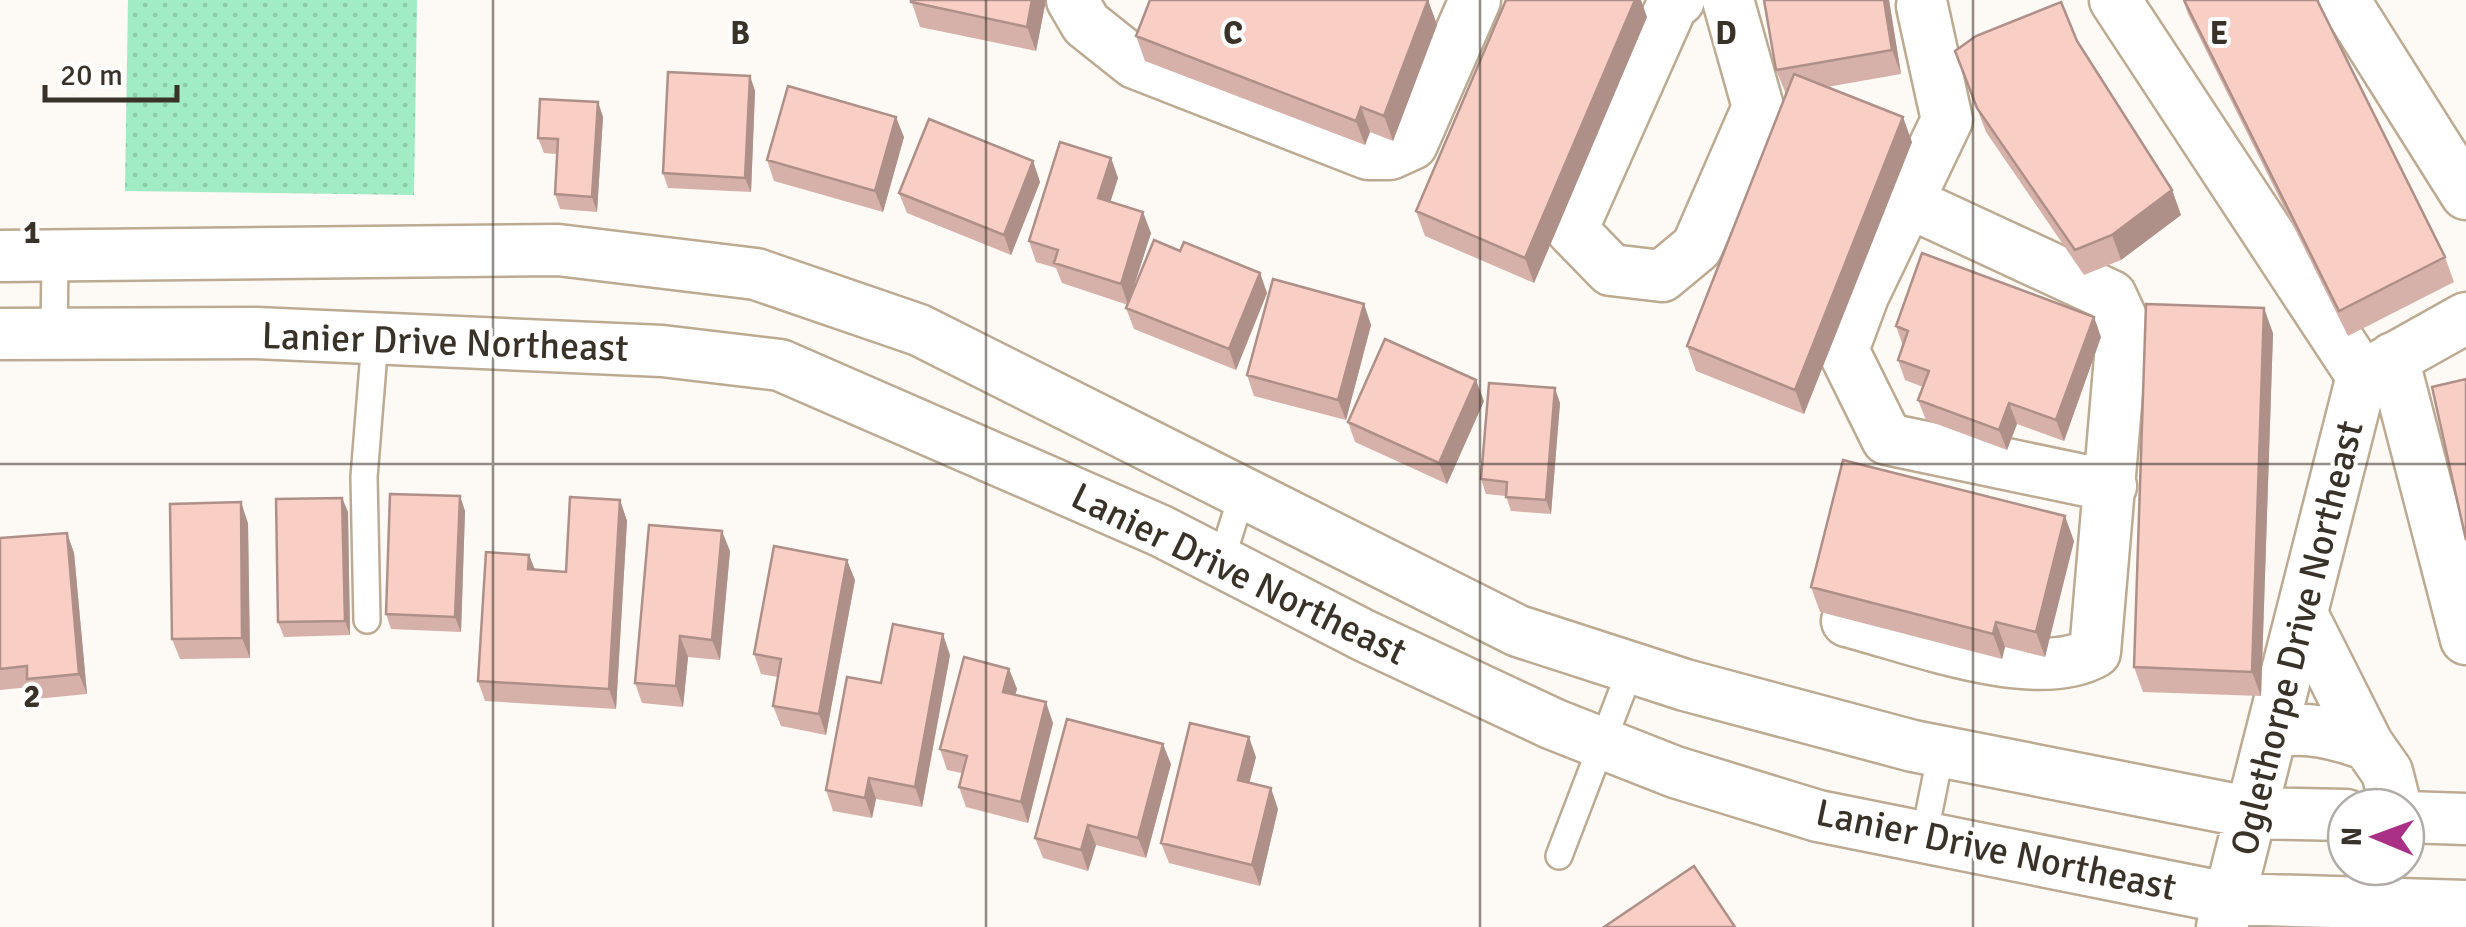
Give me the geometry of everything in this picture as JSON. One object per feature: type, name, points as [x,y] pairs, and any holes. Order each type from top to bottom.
[{"type":"street","points":[[1072,0],[1086,24],[1136,63],[1368,154],[1390,154],[1412,144],[1469,2]]},
{"type":"street","points":[[1679,0],[1672,5],[1572,230],[1610,270],[1662,276],[1697,246],[1758,107],[1728,0]]},
{"type":"street","name":"Oglethorpe Drive Northeast","points":[[2115,0],[2377,367],[2466,639]]},
{"type":"street","points":[[2344,0],[2466,194]]},
{"type":"street","points":[[1925,2],[1947,120],[1843,350],[1887,439],[2111,486]]},
{"type":"street","points":[[1847,621],[2026,666],[2079,661],[2095,652],[2123,322],[2111,296],[1908,202]]},
{"type":"street","name":"Lanier Drive Northeast","points":[[0,256],[558,250],[756,274],[920,330],[1518,631],[1631,668],[1941,752],[2253,813],[2326,815]]},
{"type":"street","points":[[2377,367],[2466,318]]},
{"type":"street","name":"Lanier Drive Northeast","points":[[0,334],[256,333],[662,351],[780,365],[1222,561],[1365,636],[1600,744],[1818,816],[1924,837],[2227,913],[2466,906]]},
{"type":"street","name":"Oglethorpe Drive Northeast","points":[[2227,913],[2302,614],[2377,367]]},
{"type":"street","points":[[2302,614],[2368,744],[2388,772],[2391,787]]},
{"type":"street","points":[[2273,732],[2299,728],[2331,732],[2368,744]]},
{"type":"street","points":[[2426,818],[2466,819]]},
{"type":"lane","points":[[54,336],[55,258]]},
{"type":"lane","points":[[367,620],[363,495],[375,340]]},
{"type":"lane","points":[[1222,561],[1242,494]]},
{"type":"lane","points":[[1559,856],[1631,668]]},
{"type":"lane","points":[[1924,837],[1941,752]]},
{"type":"green space","points":[[128,0],[417,0],[414,195],[125,191]]},
{"type":"building","points":[[911,0],[1032,0],[1027,27]]},
{"type":"building","points":[[1150,0],[1428,0],[1384,116],[1361,107],[1356,121],[1136,36]]},
{"type":"building","points":[[1506,0],[1635,0],[1525,258],[1416,211]]},
{"type":"building","points":[[1764,0],[1884,0],[1892,50],[1776,70]]},
{"type":"building","points":[[2184,0],[2317,0],[2445,257],[2339,311]]},
{"type":"building","points":[[2061,2],[2077,41],[2172,190],[2112,235],[2075,250],[1977,108],[1955,51],[1976,36]]},
{"type":"building","points":[[668,72],[750,76],[745,178],[663,173]]},
{"type":"building","points":[[1794,74],[1903,117],[1795,390],[1687,346]]},
{"type":"building","points":[[788,86],[896,117],[875,191],[767,160]]},
{"type":"building","points":[[540,99],[598,102],[592,197],[555,194],[558,139],[538,138]]},
{"type":"building","points":[[929,119],[1033,161],[1004,235],[899,193]]},
{"type":"building","points":[[1060,142],[1111,158],[1098,198],[1143,212],[1121,284],[1054,263],[1058,250],[1029,241]]},
{"type":"building","points":[[1154,240],[1180,251],[1184,242],[1260,273],[1229,349],[1126,308]]},
{"type":"building","points":[[1922,253],[2094,317],[2056,420],[2009,403],[1999,430],[1918,400],[1929,371],[1898,360],[1908,331],[1896,326]]},
{"type":"building","points":[[1273,279],[1364,304],[1338,400],[1247,375]]},
{"type":"building","points":[[2146,304],[2264,308],[2252,672],[2134,667]]},
{"type":"building","points":[[1385,339],[1476,380],[1439,463],[1348,422]]},
{"type":"building","points":[[2466,379],[2466,540],[2432,387]]},
{"type":"building","points":[[1489,383],[1555,388],[1546,500],[1506,497],[1507,482],[1481,479]]},
{"type":"building","points":[[1843,460],[2065,516],[2036,632],[1996,622],[1993,634],[1811,587]]},
{"type":"building","points":[[390,494],[460,496],[455,617],[386,614]]},
{"type":"building","points":[[570,497],[620,500],[609,689],[478,681],[486,552],[529,555],[528,569],[566,572]]},
{"type":"building","points":[[342,498],[345,621],[278,622],[276,499]]},
{"type":"building","points":[[241,502],[242,638],[172,639],[170,504]]},
{"type":"building","points":[[649,525],[722,531],[712,640],[680,636],[676,686],[635,683]]},
{"type":"building","points":[[67,533],[79,674],[27,679],[27,666],[0,669],[0,538]]},
{"type":"building","points":[[774,546],[847,560],[819,714],[773,706],[781,659],[754,654]]},
{"type":"building","points":[[893,624],[943,634],[915,787],[869,778],[865,798],[826,790],[847,677],[881,683]]},
{"type":"building","points":[[964,657],[1009,669],[1003,692],[1046,702],[1021,802],[959,787],[967,756],[940,749]]},
{"type":"building","points":[[1067,719],[1163,744],[1138,838],[1088,825],[1081,850],[1035,838]]},
{"type":"building","points":[[1190,723],[1249,737],[1238,780],[1271,788],[1252,865],[1161,843]]},
{"type":"building","points":[[1694,866],[1735,927],[1604,927]]}]
